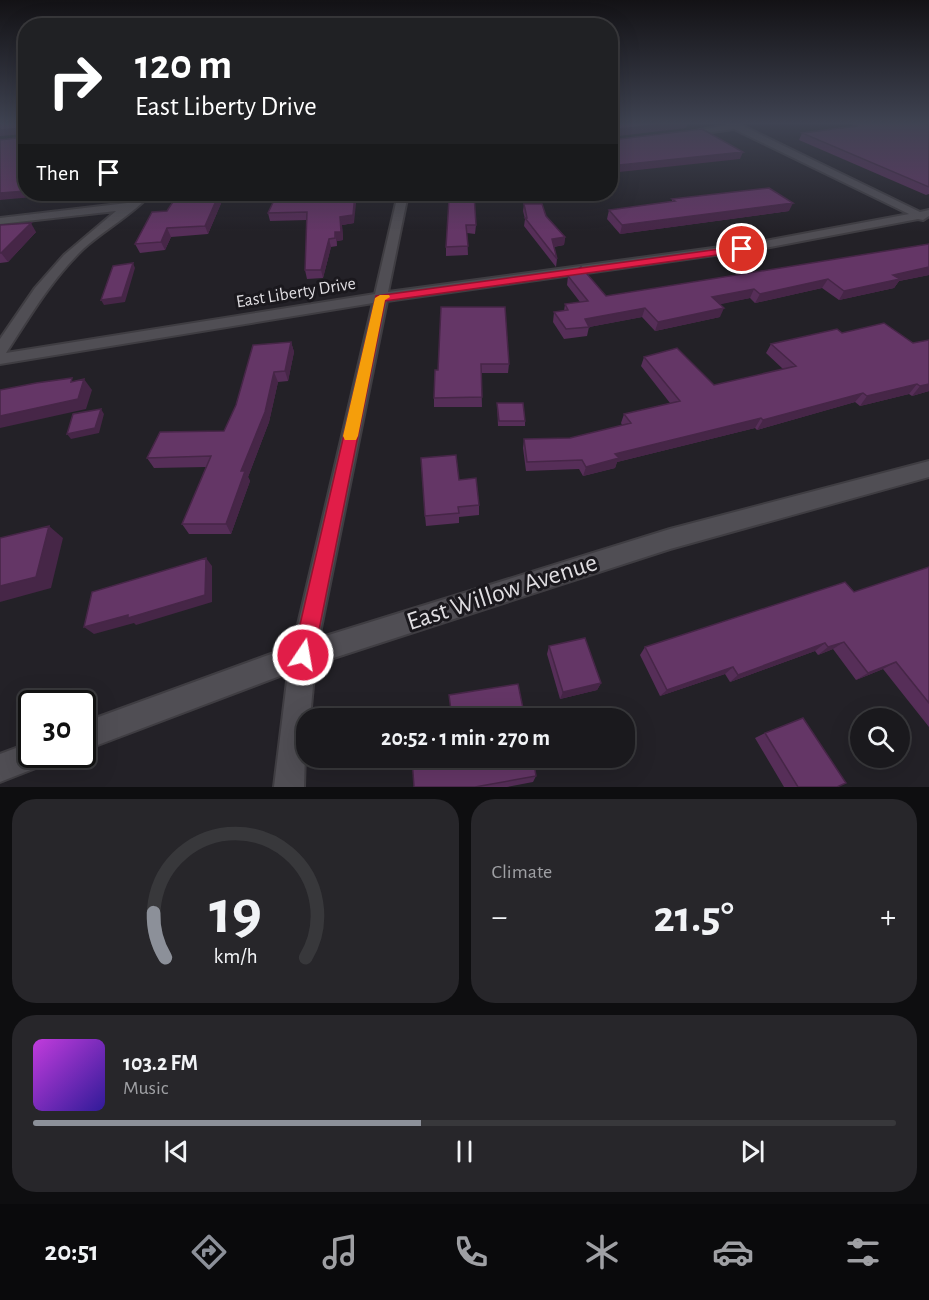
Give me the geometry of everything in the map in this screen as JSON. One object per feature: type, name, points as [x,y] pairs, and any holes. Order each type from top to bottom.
[{"type":"street","points":[[804,159],[925,216]]},
{"type":"street","points":[[0,351],[29,305],[60,266],[101,228],[137,201]]},
{"type":"street","points":[[289,787],[303,655],[401,201]]},
{"type":"street","points":[[0,221],[130,206]]},
{"type":"street","name":"East Liberty Drive","points":[[0,359],[380,298],[724,252],[925,216]]},
{"type":"street","name":"East Willow Avenue","points":[[96,732],[303,655],[670,539],[929,469]]},
{"type":"street","points":[[0,768],[18,761]]},
{"type":"building","points":[[0,159],[18,159],[18,192],[0,193]]},
{"type":"building","points":[[618,159],[679,159],[618,165]]},
{"type":"building","points":[[863,159],[929,159],[929,187]]},
{"type":"building","points":[[769,188],[793,203],[622,225],[609,210],[675,201],[672,199]]},
{"type":"building","points":[[173,201],[216,201],[205,226],[167,228],[161,242],[135,244],[152,212],[167,211]]},
{"type":"building","points":[[274,201],[354,201],[353,215],[340,217],[341,232],[335,232],[335,238],[329,239],[321,270],[305,270],[307,212],[268,213]]},
{"type":"building","points":[[449,201],[474,201],[476,225],[466,225],[468,246],[446,247]]},
{"type":"building","points":[[524,204],[542,204],[546,216],[565,237],[552,239],[557,259],[525,218],[527,218]]},
{"type":"building","points":[[31,223],[1,253],[0,253],[0,225]]},
{"type":"building","points":[[929,244],[929,267],[893,275],[900,279],[844,291],[828,279],[760,294],[754,289],[712,297],[724,308],[658,322],[645,308],[585,319],[589,327],[566,329],[554,312],[568,310],[565,304],[588,301],[568,276],[581,267],[606,296]]},
{"type":"building","points":[[133,263],[122,297],[101,300],[113,266]]},
{"type":"building","points":[[441,307],[505,307],[509,364],[481,364],[482,397],[434,398],[435,370],[438,370]]},
{"type":"building","points":[[884,323],[913,343],[929,340],[929,384],[920,386],[917,384],[867,396],[863,393],[763,420],[761,418],[615,454],[619,458],[586,467],[582,460],[527,462],[524,439],[570,438],[631,423],[624,414],[680,401],[644,357],[677,348],[714,385],[796,366],[771,344],[837,329],[842,333]]},
{"type":"building","points":[[291,342],[285,371],[274,372],[265,412],[241,471],[245,471],[226,524],[182,524],[211,456],[147,458],[160,432],[224,431],[236,405],[253,345]]},
{"type":"building","points":[[72,378],[71,382],[84,379],[78,399],[0,416],[0,390]]},
{"type":"building","points":[[497,403],[523,403],[525,421],[499,421]]},
{"type":"building","points":[[101,409],[95,428],[67,434],[73,414]]},
{"type":"building","points":[[456,455],[459,480],[476,478],[479,505],[458,507],[459,513],[425,516],[421,458]]},
{"type":"building","points":[[49,526],[36,577],[0,586],[0,538]]},
{"type":"building","points":[[206,558],[205,595],[128,618],[128,615],[84,627],[92,592]]},
{"type":"building","points":[[929,567],[929,703],[896,662],[868,673],[844,642],[828,647],[825,643],[738,675],[733,667],[667,690],[645,647],[845,582],[854,592]]},
{"type":"building","points":[[585,638],[601,683],[563,692],[549,646]]},
{"type":"building","points":[[518,684],[523,708],[451,708],[449,695]]},
{"type":"building","points":[[803,718],[846,783],[837,787],[798,787],[765,733]]},
{"type":"building","points":[[413,768],[535,768],[536,776],[475,787],[414,787]]},
{"type":"slow traffic","points":[[351,436],[380,298],[385,297]]},
{"type":"route","points":[[303,655],[380,298],[742,249]]}]
